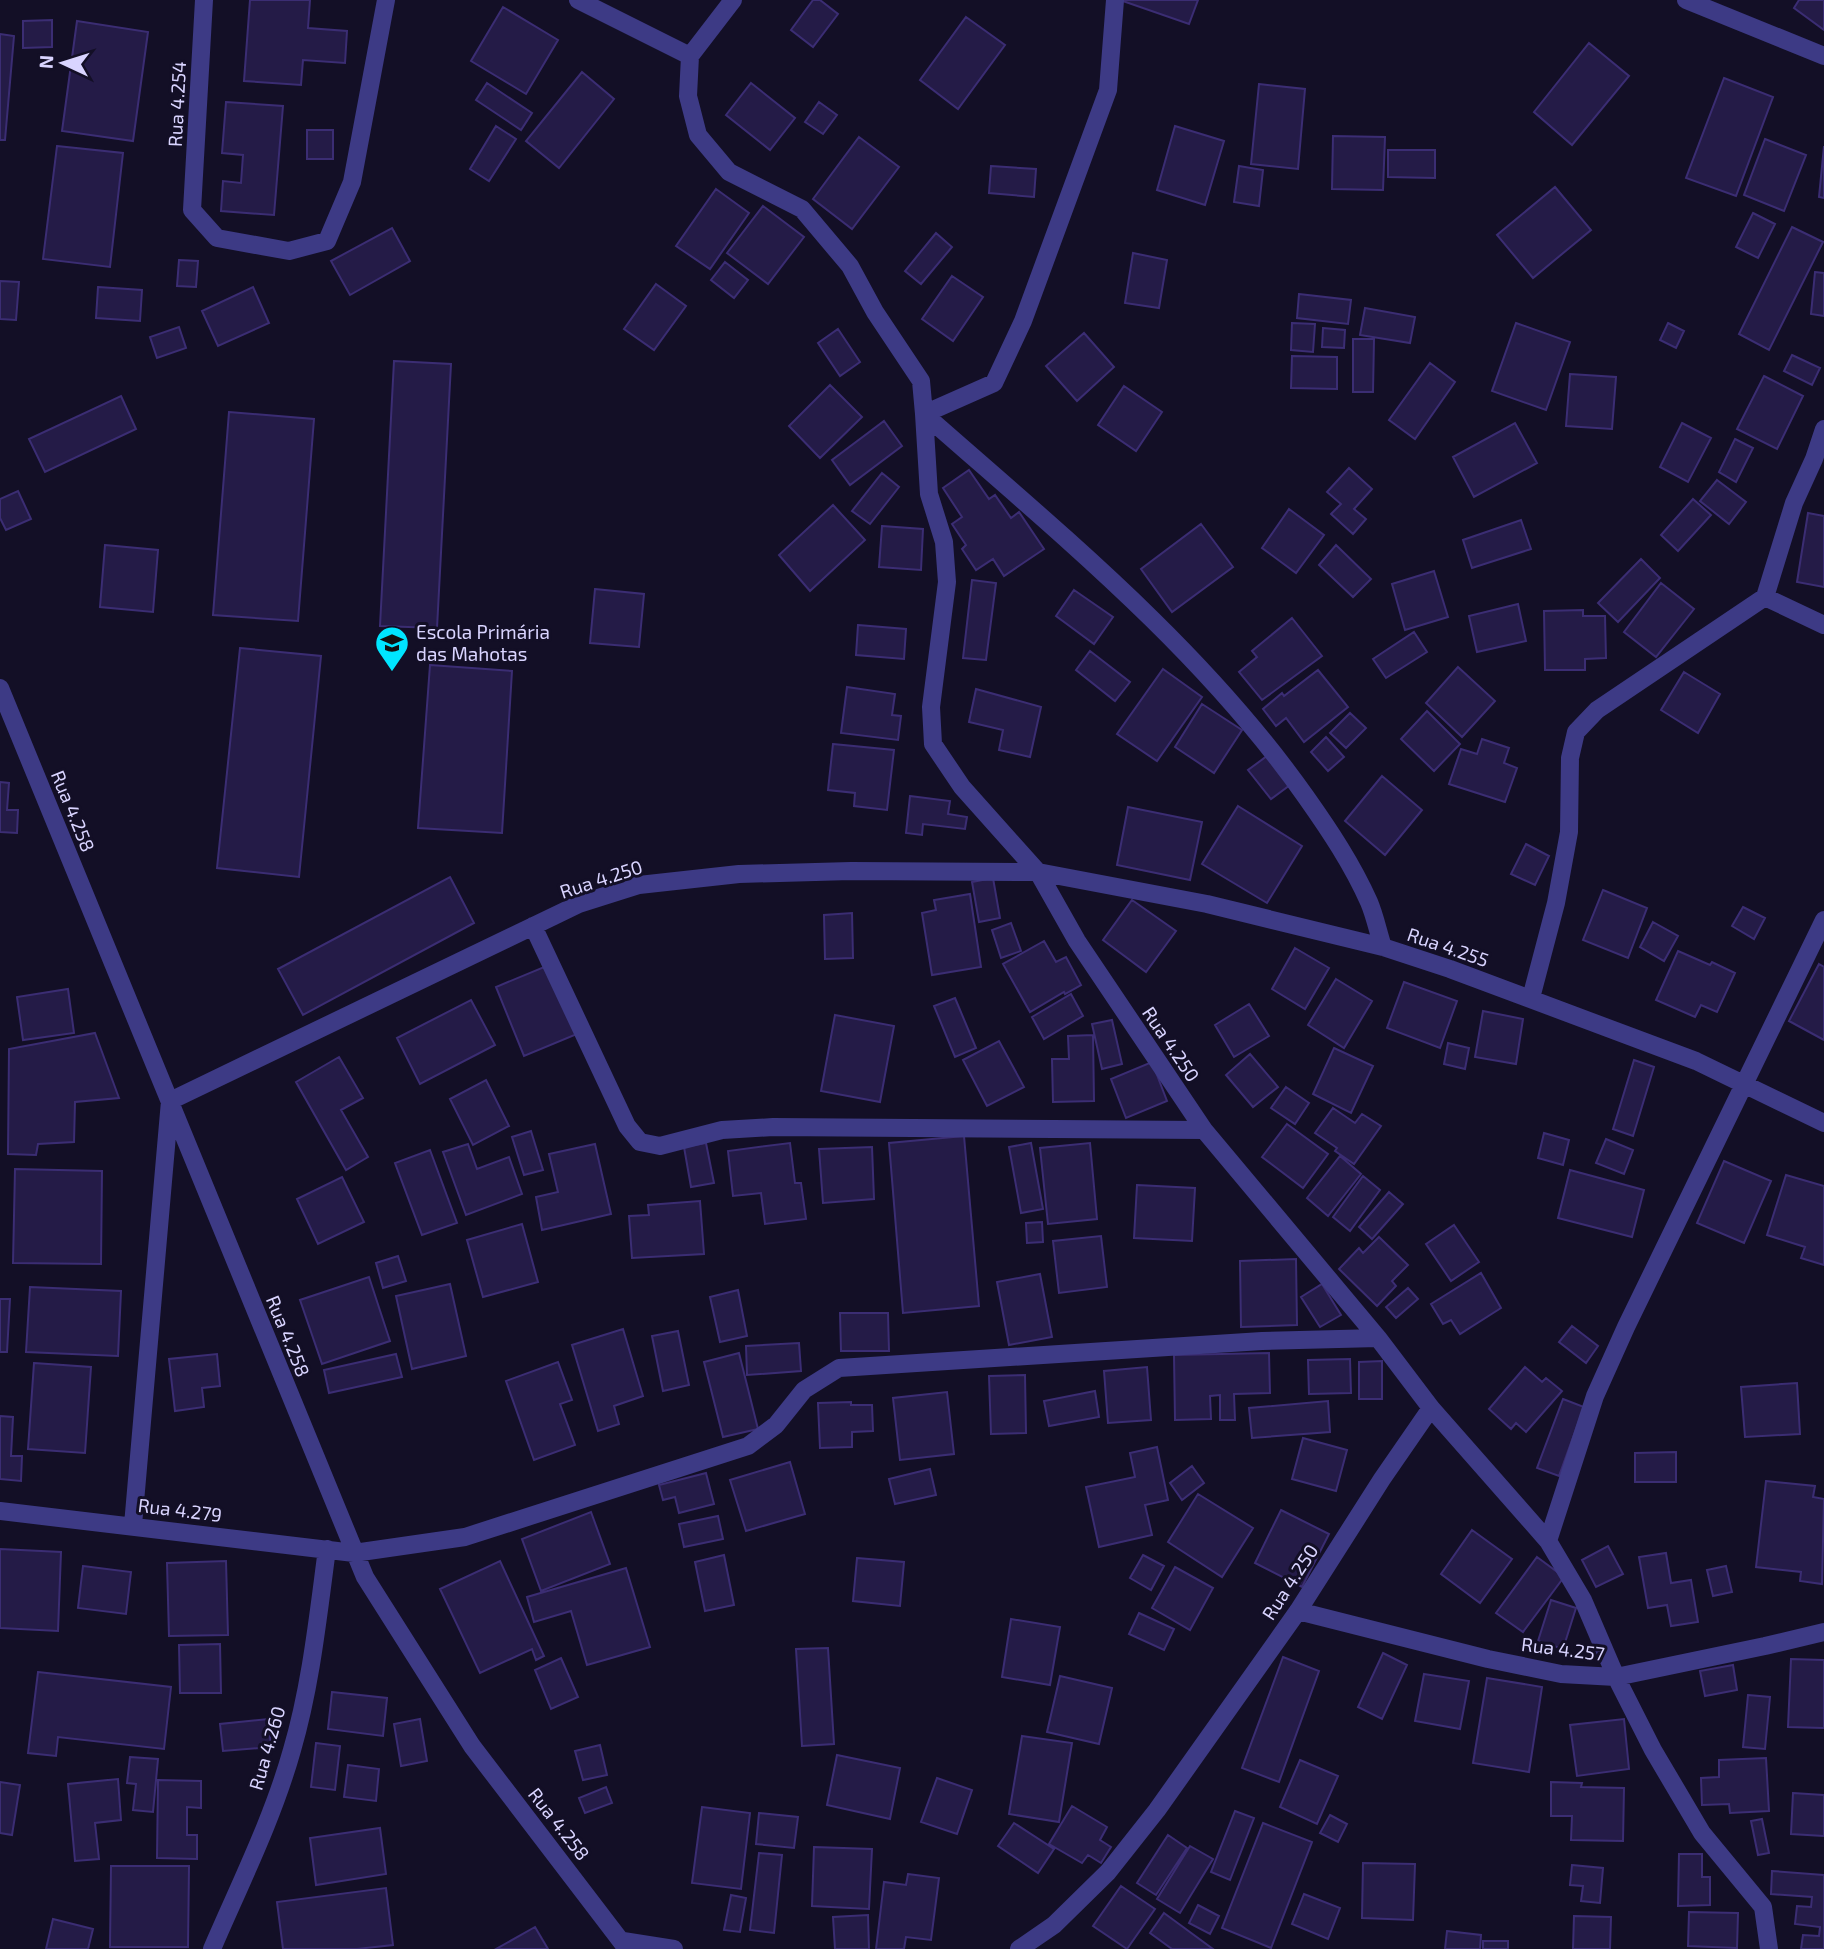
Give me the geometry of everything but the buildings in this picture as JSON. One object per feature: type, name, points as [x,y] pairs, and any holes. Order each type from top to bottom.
[{"type":"street","name":"Rua 4.254","points":[[204,0],[192,210],[217,238],[289,251],[327,241],[352,182],[386,0]]},
{"type":"street","points":[[578,0],[690,56]]},
{"type":"street","points":[[733,0],[690,56],[688,96],[698,135],[729,172],[802,208],[850,266],[875,312],[921,381],[929,495],[944,542],[947,582],[931,707],[933,744],[962,787],[1038,872]]},
{"type":"street","points":[[924,414],[995,383],[1023,321],[1108,90],[1115,0]]},
{"type":"street","points":[[1686,0],[1824,55]]},
{"type":"street","points":[[924,414],[1084,555],[1215,683],[1284,766],[1344,851],[1370,904],[1382,947]]},
{"type":"street","points":[[1531,998],[1556,903],[1569,832],[1570,758],[1576,732],[1597,709],[1765,597],[1794,503],[1824,429]]},
{"type":"street","points":[[1765,597],[1824,625]]},
{"type":"street","name":"Rua 4.258","points":[[0,688],[365,1577],[472,1746],[625,1945]]},
{"type":"street","name":"Rua 4.250","points":[[170,1101],[579,904],[639,885],[739,874],[851,870],[1038,872],[1077,941],[1204,1130],[1378,1338],[1431,1408],[1298,1611],[1157,1810],[1108,1872],[1054,1925],[1019,1949]]},
{"type":"street","name":"Rua 4.255","points":[[1038,872],[1207,904],[1382,947],[1531,998],[1696,1061],[1824,1123]]},
{"type":"street","points":[[1548,1541],[1595,1396],[1824,920]]},
{"type":"street","points":[[533,926],[627,1126],[640,1142],[660,1146],[722,1130],[773,1128],[1204,1130]]},
{"type":"street","points":[[132,1525],[170,1101]]},
{"type":"street","name":"Rua 4.279","points":[[0,1511],[354,1553],[465,1537],[748,1446],[776,1425],[804,1390],[839,1368],[1262,1341],[1378,1338]]},
{"type":"street","points":[[1431,1408],[1548,1541],[1583,1600],[1616,1677],[1653,1750],[1702,1833],[1763,1907],[1769,1949]]},
{"type":"street","name":"Rua 4.260","points":[[212,1949],[270,1813],[292,1750],[312,1655],[327,1549]]},
{"type":"street","name":"Rua 4.257","points":[[1298,1611],[1488,1659],[1561,1674],[1616,1677],[1824,1632]]},
{"type":"street","points":[[625,1945],[674,1949]]},
{"type":"place","name":"Escola Primária das Mahotas","points":[[392,673]]}]
